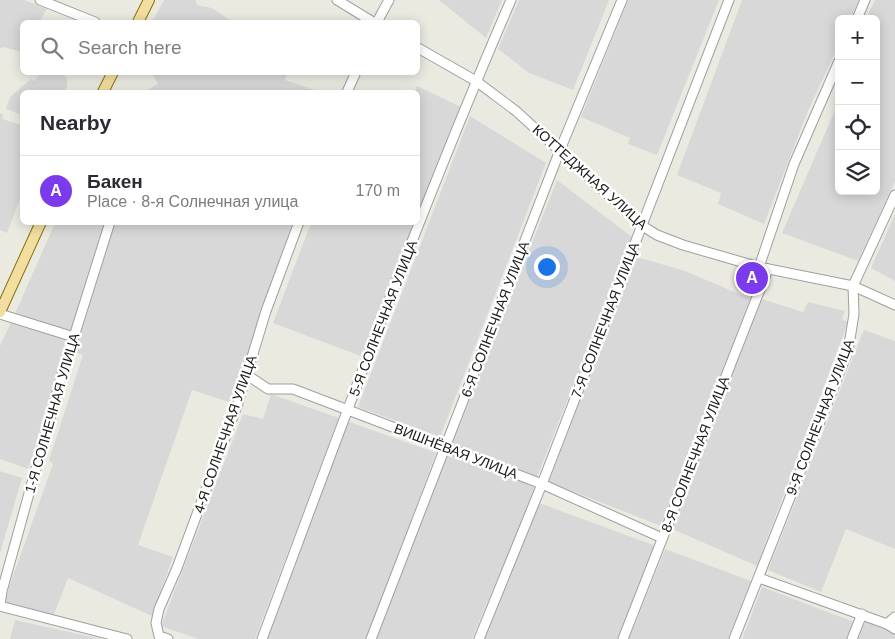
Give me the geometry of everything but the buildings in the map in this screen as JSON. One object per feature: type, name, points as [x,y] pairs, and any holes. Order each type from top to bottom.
[{"type":"main road","points":[[139,20],[149,0]]},
{"type":"main road","points":[[104,90],[112,75]]},
{"type":"main road","points":[[0,313],[40,225]]},
{"type":"street","points":[[40,0],[90,20]]},
{"type":"street","points":[[337,0],[372,20]]},
{"type":"street","points":[[376,20],[389,0]]},
{"type":"street","name":"5-Я СОЛНЕЧНАЯ УЛИЦА","points":[[420,225],[476,81],[511,0]]},
{"type":"street","name":"6-Я СОЛНЕЧНАЯ УЛИЦА","points":[[371,639],[560,150],[622,0]]},
{"type":"street","name":"7-Я СОЛНЕЧНАЯ УЛИЦА","points":[[480,639],[729,0]]},
{"type":"street","points":[[859,15],[865,0]]},
{"type":"street","name":"КОТТЕДЖНАЯ УЛИЦА","points":[[420,49],[476,81],[516,111],[641,225],[657,235],[683,245],[763,268],[853,286],[895,304]]},
{"type":"street","name":"8-Я СОЛНЕЧНАЯ УЛИЦА","points":[[623,639],[763,268],[794,164],[835,70]]},
{"type":"street","points":[[348,90],[355,75]]},
{"type":"street","name":"9-Я СОЛНЕЧНАЯ УЛИЦА","points":[[734,639],[848,350],[854,314],[853,286],[895,195]]},
{"type":"street","name":"1-Я СОЛНЕЧНАЯ УЛИЦА","points":[[0,606],[2,591],[32,476],[109,225]]},
{"type":"street","name":"4-Я СОЛНЕЧНАЯ УЛИЦА","points":[[168,639],[160,636],[156,623],[159,609],[177,568],[247,375],[266,311],[298,225]]},
{"type":"street","name":"5-Я СОЛНЕЧНАЯ УЛИЦА","points":[[262,639],[420,225]]},
{"type":"street","points":[[0,313],[74,337]]},
{"type":"street","name":"ВИШНЁВАЯ УЛИЦА","points":[[247,375],[268,389],[293,389],[446,446],[542,484],[662,538]]},
{"type":"street","points":[[759,578],[891,626],[895,617]]},
{"type":"street","points":[[0,606],[127,639]]},
{"type":"street","points":[[852,639],[862,614]]},
{"type":"shaded area","points":[[0,0],[24,0],[47,9],[40,20],[20,20],[20,52],[3,47],[0,49]]},
{"type":"shaded area","points":[[164,0],[196,0],[197,5],[212,8],[230,20],[153,20]]},
{"type":"shaded area","points":[[439,0],[502,0],[486,38]]},
{"type":"shaded area","points":[[519,0],[609,0],[573,90],[529,73],[498,49]]},
{"type":"shaded area","points":[[628,0],[719,0],[657,155],[628,144],[630,138],[581,117]]},
{"type":"shaded area","points":[[742,0],[859,0],[852,15],[835,15],[835,53],[808,111],[764,224],[718,204],[721,193],[677,175]]},
{"type":"shaded area","points":[[875,0],[895,0],[895,182],[858,261],[782,233],[835,110],[835,195],[880,195],[880,15],[868,15]]},
{"type":"shaded area","points":[[39,75],[64,75],[67,78],[67,86],[65,90],[20,90],[20,114],[6,109],[10,97],[31,79],[34,81]]},
{"type":"shaded area","points":[[153,75],[286,75],[285,80],[315,90],[147,90],[158,84]]},
{"type":"shaded area","points":[[417,86],[461,107],[420,214],[420,90],[416,90]]},
{"type":"shaded area","points":[[0,113],[3,114],[2,119],[20,124],[20,199],[7,233],[0,230]]},
{"type":"shaded area","points":[[470,116],[546,163],[440,437],[358,407]]},
{"type":"shaded area","points":[[557,180],[632,237],[537,477],[452,444]]},
{"type":"shaded area","points":[[895,214],[895,281],[871,268]]},
{"type":"shaded area","points":[[54,225],[105,225],[71,334],[14,316]]},
{"type":"shaded area","points":[[114,225],[291,225],[232,403],[192,390],[138,545],[173,557],[152,616],[68,578],[53,617],[3,604],[53,464],[49,460],[83,355],[75,352]]},
{"type":"shaded area","points":[[310,225],[415,225],[363,357],[273,323]]},
{"type":"shaded area","points":[[637,257],[685,271],[751,299],[661,526],[546,481]]},
{"type":"shaded area","points":[[762,299],[803,312],[808,302],[845,311],[842,319],[848,322],[757,566],[670,528]]},
{"type":"shaded area","points":[[12,320],[69,339],[28,469],[0,459],[0,346]]},
{"type":"shaded area","points":[[864,330],[895,341],[895,549],[846,529],[821,592],[768,570]]},
{"type":"shaded area","points":[[271,394],[339,418],[255,639],[198,639],[161,626],[243,414],[263,419]]},
{"type":"shaded area","points":[[347,421],[436,453],[367,639],[264,639]]},
{"type":"shaded area","points":[[446,451],[536,488],[472,639],[372,639]]},
{"type":"shaded area","points":[[0,471],[22,478],[0,553]]},
{"type":"shaded area","points":[[539,503],[656,546],[618,639],[484,639]]},
{"type":"shaded area","points":[[665,549],[751,581],[728,639],[629,639]]},
{"type":"shaded area","points":[[762,587],[854,622],[847,639],[742,639]]},
{"type":"shaded area","points":[[863,619],[895,622],[895,639],[855,639]]},
{"type":"shaded area","points":[[15,620],[101,639],[10,639]]},
{"type":"place","name":"Бакен","points":[[752,278]]}]
